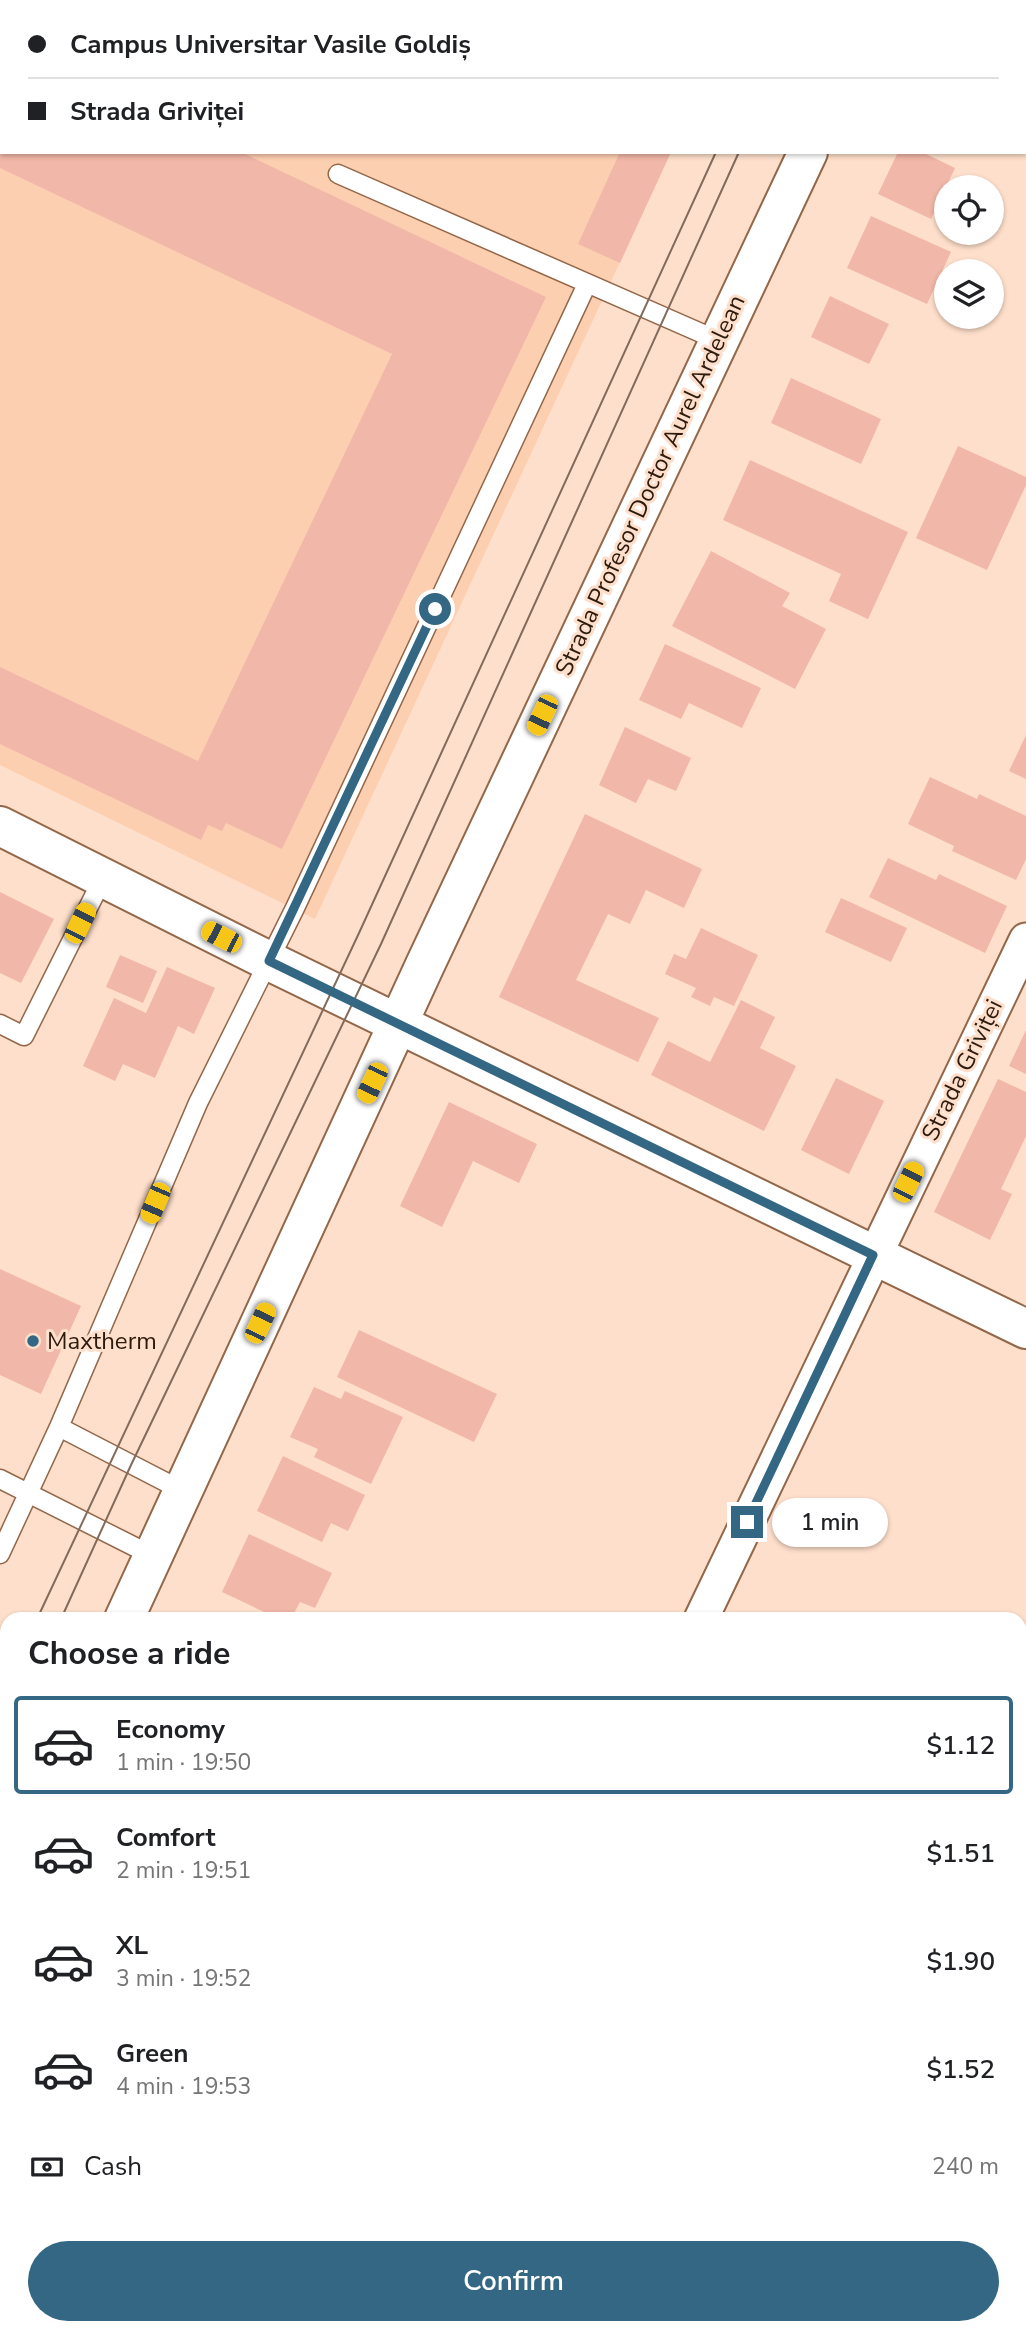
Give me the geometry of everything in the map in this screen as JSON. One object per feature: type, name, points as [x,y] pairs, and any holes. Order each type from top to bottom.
[{"type":"main road","name":"Strada Profesor Doctor Aurel Ardelean","points":[[127,1612],[181,1490],[717,340],[807,154]]},
{"type":"main road","points":[[0,827],[269,961],[1026,1329]]},
{"type":"street","name":"Strada Griviței","points":[[704,1612],[1026,940]]},
{"type":"lane","points":[[338,174],[717,340]]},
{"type":"lane","points":[[0,1554],[59,1427],[198,1103],[269,961],[587,285]]},
{"type":"lane","points":[[0,1024],[24,1036],[103,878]]},
{"type":"lane","points":[[59,1427],[181,1490]]},
{"type":"lane","points":[[0,1479],[153,1556]]},
{"type":"shaded area","points":[[0,154],[670,154],[315,919],[0,765]]},
{"type":"building","points":[[0,154],[245,154],[546,297],[282,849],[226,823],[222,831],[208,825],[201,840],[0,744],[0,667],[198,761],[392,354],[0,168]]},
{"type":"building","points":[[619,154],[670,154],[620,263],[578,244]]},
{"type":"building","points":[[897,154],[926,154],[955,168],[952,175],[934,175],[934,213],[931,219],[878,194]]},
{"type":"building","points":[[871,216],[951,252],[948,259],[934,259],[934,289],[927,304],[847,268]]},
{"type":"building","points":[[830,296],[889,324],[869,364],[811,337]]},
{"type":"building","points":[[791,378],[881,419],[861,464],[771,423]]},
{"type":"building","points":[[958,446],[1026,477],[1026,485],[987,570],[916,538]]},
{"type":"building","points":[[750,460],[908,532],[868,619],[829,601],[841,574],[723,520]]},
{"type":"building","points":[[711,551],[790,593],[782,606],[826,629],[795,689],[672,626]]},
{"type":"building","points":[[665,644],[761,688],[742,728],[689,703],[681,719],[639,700]]},
{"type":"building","points":[[625,727],[691,758],[676,791],[648,779],[636,803],[599,785]]},
{"type":"building","points":[[1026,735],[1026,779],[1009,771]]},
{"type":"building","points":[[930,777],[977,799],[979,794],[1026,816],[1026,859],[1016,880],[952,851],[954,846],[908,824]]},
{"type":"building","points":[[585,814],[702,869],[684,908],[646,890],[630,924],[608,914],[576,980],[659,1018],[638,1062],[499,997]]},
{"type":"building","points":[[888,858],[936,880],[939,874],[1007,906],[985,953],[869,897]]},
{"type":"building","points":[[0,892],[54,919],[21,983],[0,973]]},
{"type":"building","points":[[841,898],[907,928],[891,962],[825,932]]},
{"type":"building","points":[[701,928],[758,955],[734,1006],[714,997],[710,1006],[691,997],[696,988],[665,974],[674,954],[686,959]]},
{"type":"building","points":[[120,955],[157,971],[143,1003],[106,987]]},
{"type":"building","points":[[167,967],[215,988],[194,1034],[178,1026],[155,1078],[123,1064],[115,1081],[83,1066],[114,998],[146,1013]]},
{"type":"building","points":[[741,1000],[775,1017],[760,1048],[796,1066],[764,1131],[651,1075],[668,1041],[710,1062]]},
{"type":"building","points":[[1026,1030],[1026,1074],[1009,1066]]},
{"type":"building","points":[[836,1078],[884,1101],[849,1174],[801,1150]]},
{"type":"building","points":[[998,1079],[1026,1092],[1026,1136],[1001,1189],[1012,1194],[990,1240],[934,1212]]},
{"type":"building","points":[[449,1102],[537,1144],[519,1183],[473,1161],[442,1227],[400,1206]]},
{"type":"building","name":"Maxtherm","points":[[0,1269],[81,1306],[41,1394],[0,1375]]},
{"type":"building","points":[[359,1330],[497,1394],[474,1442],[337,1377]]},
{"type":"building","points":[[314,1387],[341,1399],[345,1391],[403,1417],[371,1484],[314,1457],[318,1449],[290,1437]]},
{"type":"building","points":[[283,1456],[365,1495],[348,1531],[331,1523],[322,1542],[257,1511]]},
{"type":"building","points":[[249,1534],[332,1573],[315,1608],[300,1602],[295,1612],[264,1612],[222,1592]]},
{"type":"tram line","points":[[40,1612],[359,933],[715,154]]},
{"type":"tram line","points":[[64,1612],[131,1465],[381,944],[738,154]]},
{"type":"place","name":"Maxtherm","points":[[33,1341]]},
{"type":"route","points":[[435,609],[269,961],[873,1255],[747,1522]]}]
